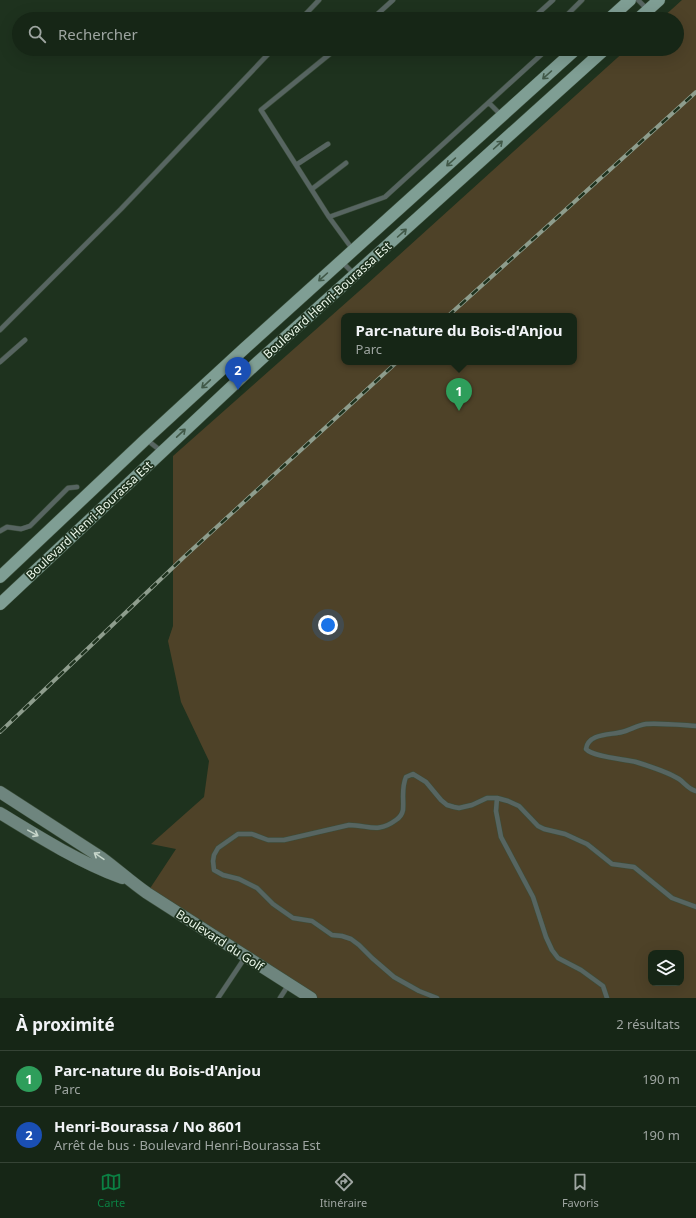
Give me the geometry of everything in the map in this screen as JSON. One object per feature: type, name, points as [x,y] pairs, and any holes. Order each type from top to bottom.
[{"type":"main road","points":[[617,12],[630,0]]},
{"type":"main road","points":[[648,10],[659,0]]},
{"type":"main road","name":"Boulevard Henri-Bourassa Est","points":[[0,577],[146,439],[568,56]]},
{"type":"main road","name":"Boulevard Henri-Bourassa Est","points":[[0,604],[161,451],[597,56]]},
{"type":"street","name":"Boulevard du Golf","points":[[0,792],[102,858],[129,881],[311,998]]},
{"type":"street","name":"Boulevard du Golf","points":[[0,813],[25,829],[97,868],[129,881]]},
{"type":"lane","points":[[308,12],[319,0]]},
{"type":"lane","points":[[380,12],[393,0]]},
{"type":"lane","points":[[540,12],[554,0]]},
{"type":"lane","points":[[570,12],[582,0]]},
{"type":"lane","points":[[638,0],[648,10]]},
{"type":"lane","points":[[0,330],[121,209],[266,56]]},
{"type":"lane","points":[[327,56],[261,110],[329,217],[353,250]]},
{"type":"lane","points":[[329,217],[385,197],[541,56]]},
{"type":"lane","points":[[489,103],[502,116]]},
{"type":"lane","points":[[296,164],[328,144]]},
{"type":"lane","points":[[312,189],[346,163]]},
{"type":"lane","points":[[341,261],[355,275]]},
{"type":"lane","points":[[0,362],[25,340]]},
{"type":"lane","points":[[146,439],[161,451]]},
{"type":"lane","points":[[0,531],[7,527],[21,529],[30,526],[68,488],[77,487]]},
{"type":"lane","points":[[696,726],[646,724],[622,732],[598,736],[587,744],[586,749],[595,755],[620,758],[645,765],[679,779],[688,788],[696,791]]},
{"type":"lane","points":[[437,998],[419,991],[394,977],[359,945],[350,939],[332,935],[312,921],[293,918],[273,904],[257,888],[239,879],[228,877],[214,870],[214,855],[218,848],[238,834],[243,833],[260,836],[268,840],[284,840],[302,835],[326,832],[349,825],[359,825],[372,829],[388,826],[399,818],[403,812],[403,783],[406,777],[413,774],[426,782],[447,805],[459,808],[472,805],[487,798],[497,798],[519,806],[538,826],[565,834],[587,844],[612,864],[634,868],[672,898],[696,907]]},
{"type":"lane","points":[[497,798],[497,816],[501,836],[533,897],[546,937],[552,950],[558,958],[581,970],[603,986],[608,998]]},
{"type":"lane","points":[[218,998],[246,956]]},
{"type":"lane","points":[[280,998],[289,984]]},
{"type":"shaded area","points":[[682,0],[696,0],[696,998],[312,998],[147,893],[176,849],[151,844],[204,797],[209,761],[181,702],[168,641],[173,626],[173,456],[366,285],[619,56],[684,56],[684,12],[669,12]]},
{"type":"railway","points":[[451,313],[696,92]]},
{"type":"railway","points":[[0,732],[184,557],[394,365]]},
{"type":"place","name":"Henri-Bourassa / No 8601","points":[[238,390]]},
{"type":"place","name":"Parc-nature du Bois-d'Anjou","points":[[459,411]]}]
